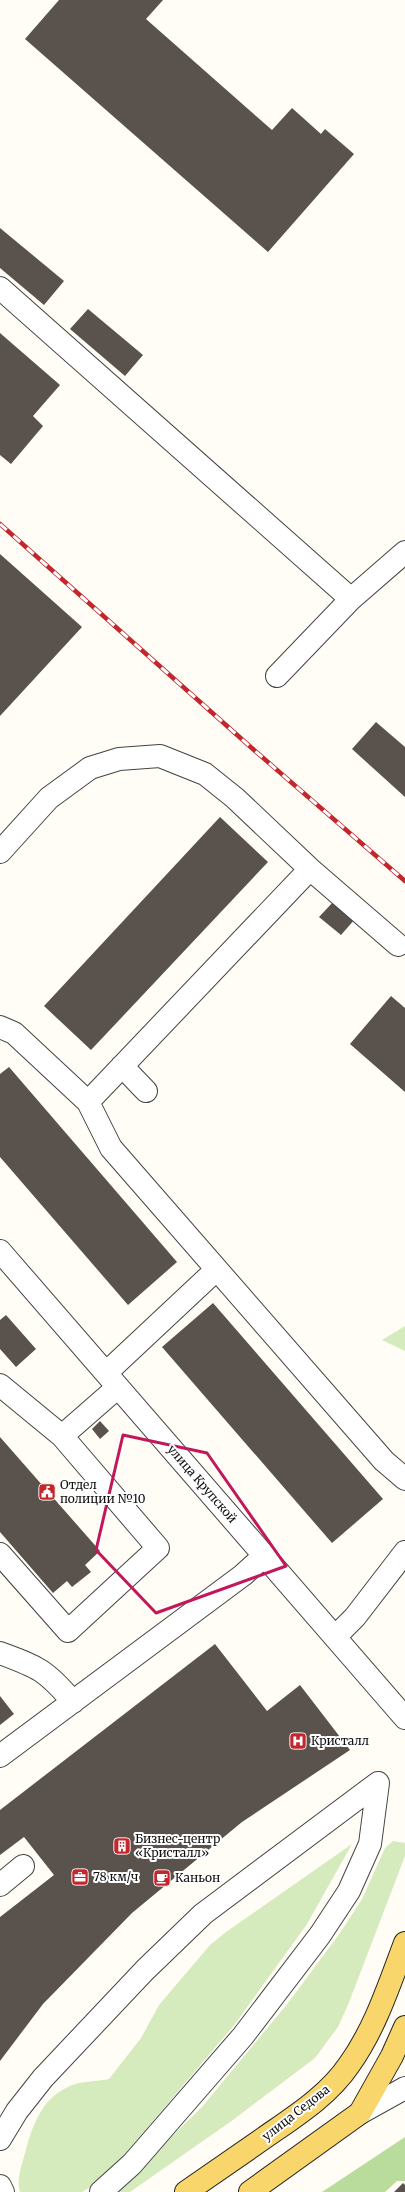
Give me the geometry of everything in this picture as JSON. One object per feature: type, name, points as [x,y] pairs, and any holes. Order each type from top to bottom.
[{"type":"main road","name":"улица Седова","points":[[186,2192],[296,2116],[336,2082],[349,2065],[365,2039],[380,2008],[405,1943]]},
{"type":"main road","points":[[250,2192],[360,2113],[392,2056],[405,2027]]},
{"type":"street","points":[[0,288],[351,599]]},
{"type":"street","points":[[277,676],[351,599],[405,552]]},
{"type":"street","points":[[0,852],[48,798],[90,768],[119,759],[160,756],[205,774],[234,798],[310,870],[398,946]]},
{"type":"street","points":[[88,1102],[310,870]]},
{"type":"street","points":[[0,1026],[14,1033],[88,1102],[111,1148],[384,1461],[405,1479]]},
{"type":"street","points":[[122,1066],[146,1091]]},
{"type":"street","name":"улица Крупской","points":[[0,1251],[405,1718]]},
{"type":"street","points":[[62,1436],[112,1380],[216,1270]]},
{"type":"street","points":[[0,1385],[62,1436],[158,1548],[68,1631],[0,1554]]},
{"type":"street","points":[[335,1637],[355,1617],[405,1552]]},
{"type":"street","points":[[0,1756],[243,1575],[264,1556]]},
{"type":"street","points":[[0,1652],[41,1669],[53,1678],[72,1702]]},
{"type":"street","points":[[0,2139],[17,2111],[43,2078],[145,1970],[202,1914],[378,1783],[370,1844],[349,1891],[320,1935],[243,2036],[132,2164],[101,2192]]},
{"type":"street","points":[[0,1885],[23,1866]]},
{"type":"street","points":[[360,2113],[405,2088]]},
{"type":"street","points":[[0,2186],[3,2192]]},
{"type":"highlighted area","points":[[123,1435],[207,1453],[286,1566],[156,1613],[96,1550]]},
{"type":"green space","points":[[405,1326],[405,1351],[382,1340]]},
{"type":"green space","points":[[393,1841],[405,1843],[405,1856],[348,2005],[338,2027],[315,2058],[233,2120],[130,2192],[115,2192],[202,2107],[288,2003],[340,1933],[362,1899],[385,1848]]},
{"type":"green space","points":[[352,1844],[307,1924],[235,2024],[114,2167],[100,2181],[82,2192],[20,2192],[19,2178],[28,2142],[36,2121],[47,2103],[55,2095],[75,2084],[109,2079],[141,2038],[159,2005],[210,1945],[226,1932]]},
{"type":"green space","points":[[405,2137],[405,2181],[397,2181],[385,2192],[322,2192]]},
{"type":"building","points":[[59,0],[163,0],[146,19],[272,130],[292,108],[321,134],[325,129],[354,154],[268,252],[25,39]]},
{"type":"building","points":[[0,228],[64,281],[44,305],[0,268]]},
{"type":"building","points":[[88,309],[143,355],[125,376],[70,329]]},
{"type":"building","points":[[0,333],[60,385],[33,416],[43,426],[11,464],[0,455]]},
{"type":"building","points":[[0,554],[82,627],[0,716]]},
{"type":"building","points":[[376,722],[405,747],[405,797],[352,749]]},
{"type":"building","points":[[220,817],[268,862],[91,1050],[44,1006]]},
{"type":"building","points":[[334,901],[355,919],[341,935],[319,917]]},
{"type":"building","points":[[391,996],[405,1008],[405,1092],[350,1044]]},
{"type":"building","points":[[9,1067],[177,1262],[128,1305],[0,1157],[0,1074]]},
{"type":"building","points":[[213,1303],[383,1499],[332,1543],[162,1347]]},
{"type":"building","points":[[6,1315],[36,1349],[16,1367],[0,1349],[0,1320]]},
{"type":"building","points":[[100,1421],[109,1431],[100,1439],[92,1429]]},
{"type":"building","points":[[0,1437],[100,1551],[85,1565],[91,1572],[72,1587],[67,1581],[53,1593],[0,1532]]},
{"type":"building","name":"Бизнес-центр «Кристалл»","points":[[215,1644],[267,1711],[300,1685],[350,1750],[242,1822],[132,1913],[43,2004],[0,2061],[0,1917],[54,1875],[24,1837],[0,1855],[0,1810]]},
{"type":"building","points":[[0,1696],[14,1714],[0,1725]]},
{"type":"building","points":[[403,2183],[405,2185],[405,2192],[394,2192]]},
{"type":"railway","points":[[0,524],[254,750],[405,881]]},
{"type":"place","name":"Отдел полиции №10","points":[[47,1492]]},
{"type":"place","name":"Кристалл","points":[[298,1741]]},
{"type":"place","name":"Бизнес-центр «Кристалл»","points":[[122,1846]]},
{"type":"place","name":"78 км/ч","points":[[80,1877]]},
{"type":"place","name":"Каньон","points":[[162,1878]]}]
